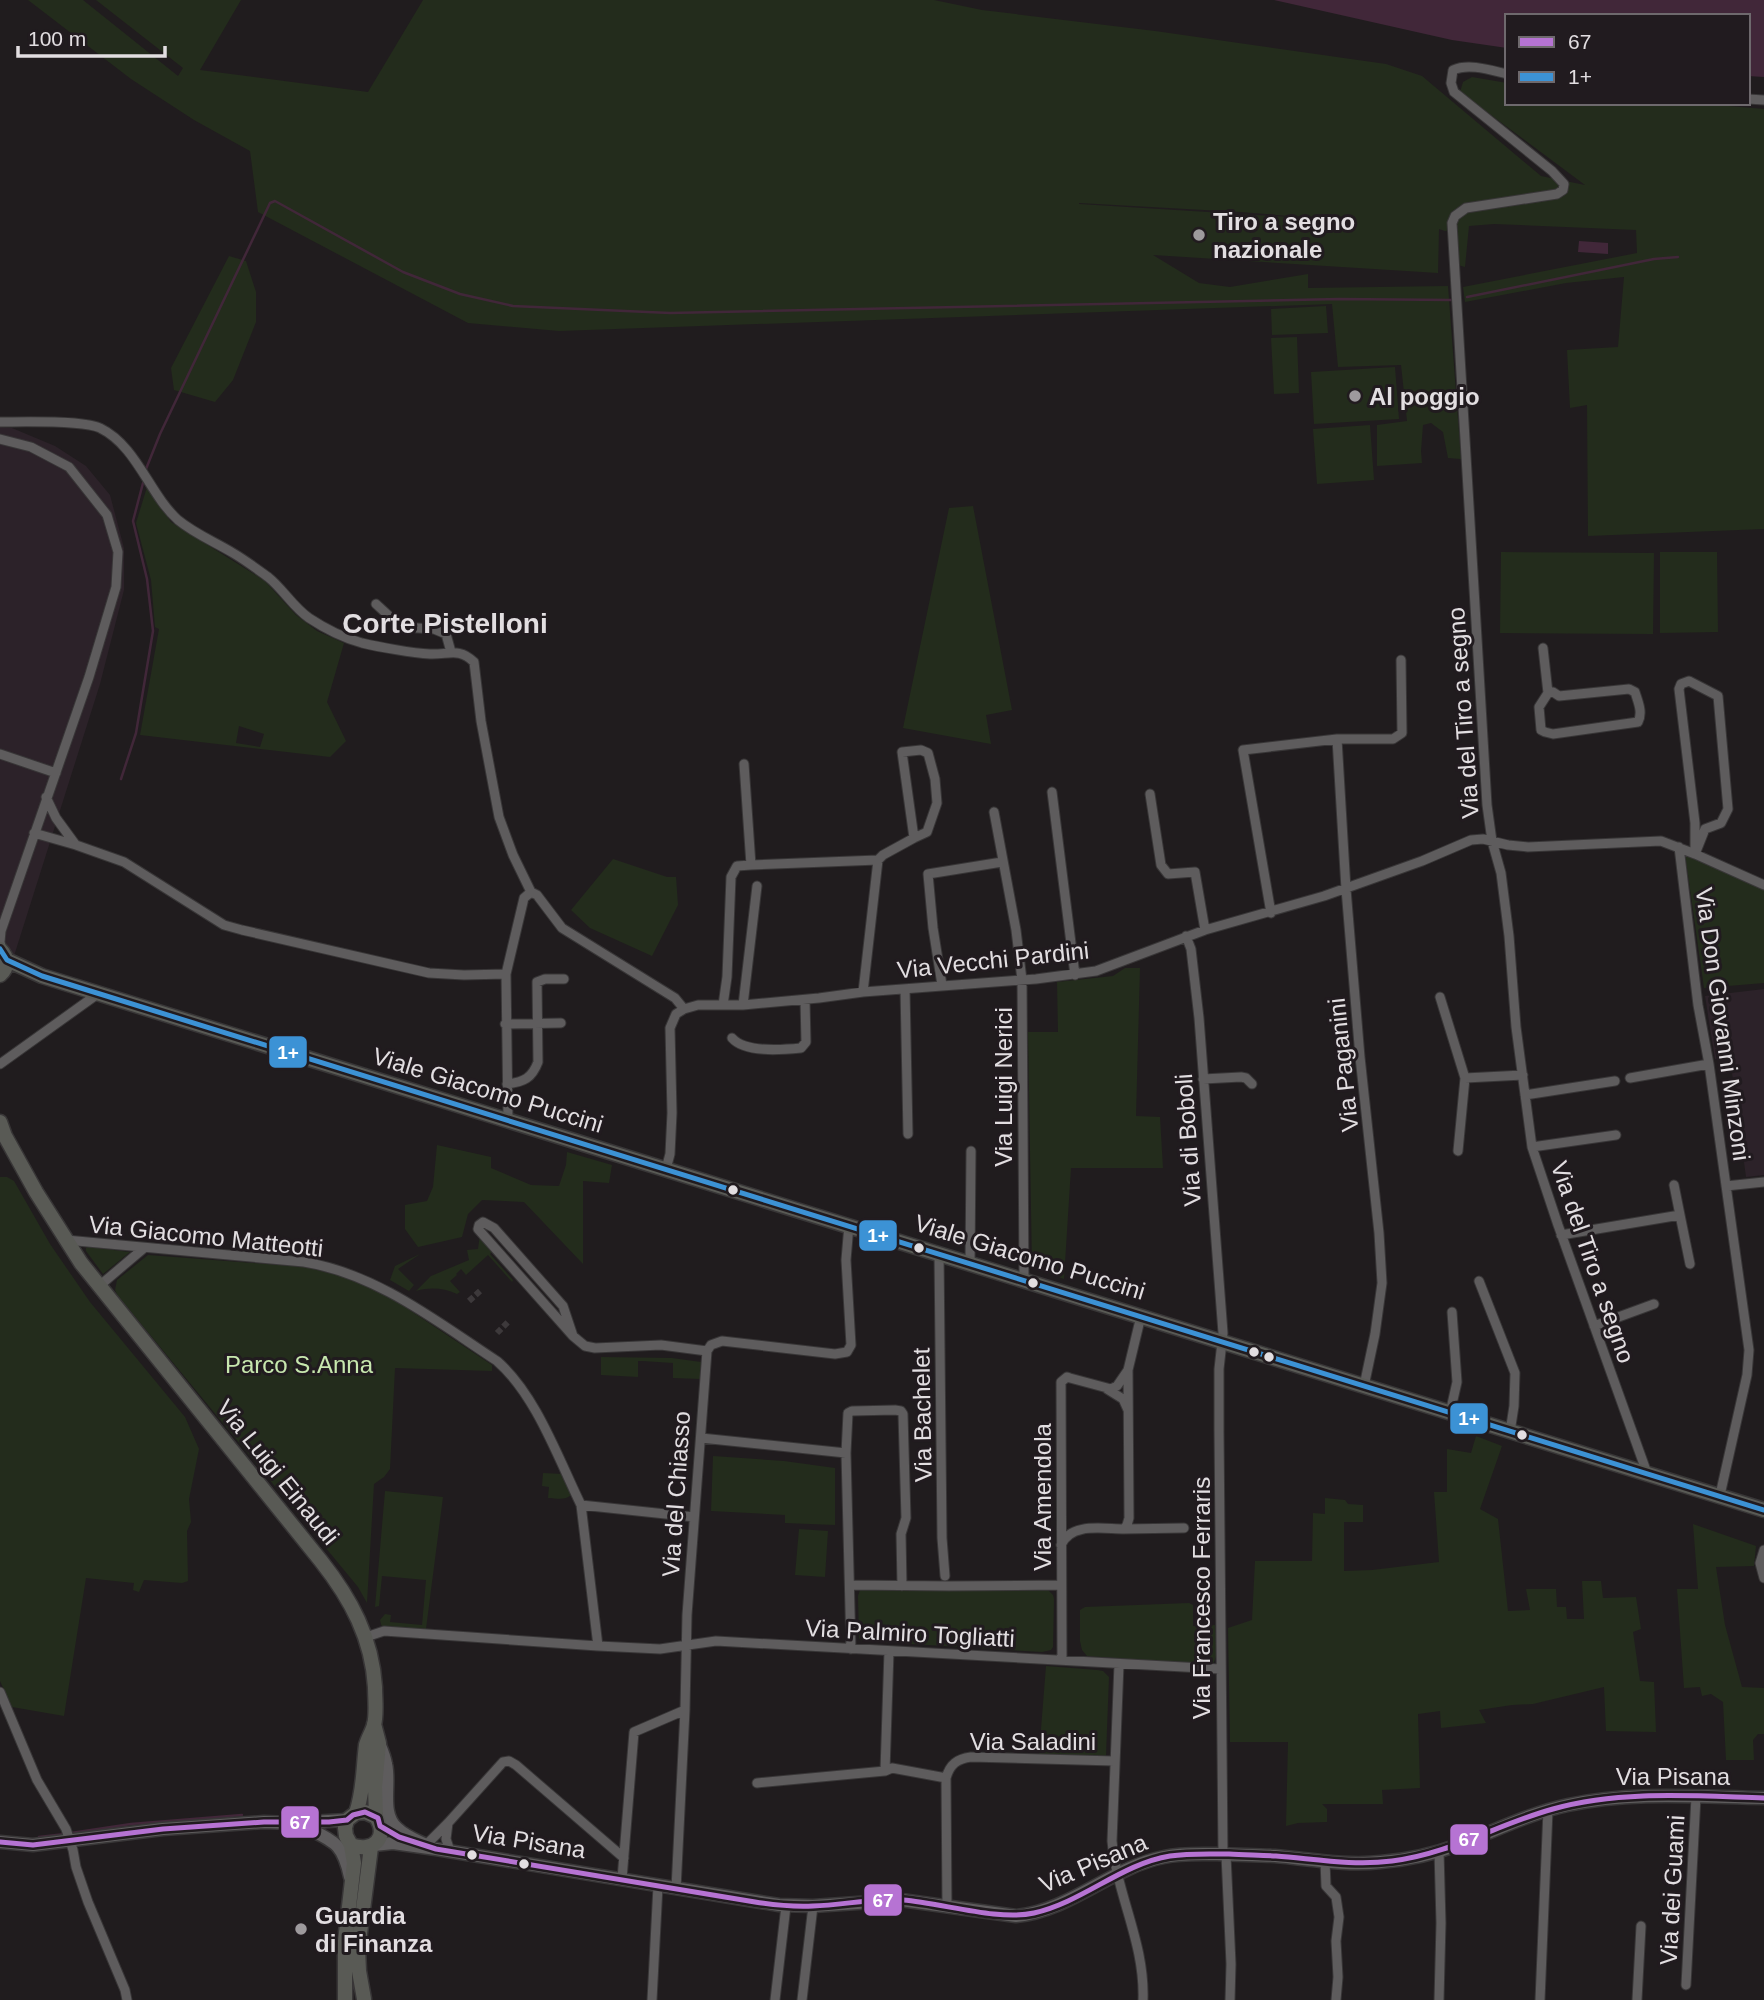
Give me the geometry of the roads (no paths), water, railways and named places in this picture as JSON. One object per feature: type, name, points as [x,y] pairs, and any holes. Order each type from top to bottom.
[{"type":"main road","name":"Viale Giacomo Puccini","points":[[2,962],[1764,1510]]},
{"type":"main road","name":"Via Luigi Einaudi","points":[[0,1122],[13,1150],[65,1240],[98,1287],[329,1571],[350,1601],[366,1637],[374,1680],[374,1724],[367,1742],[362,1796],[352,1817]]},
{"type":"main road","points":[[374,1724],[387,1766],[390,1819],[402,1832],[431,1847]]},
{"type":"main road","points":[[352,1817],[345,1828],[354,1863],[345,1941],[345,2000],[355,1997],[364,2000],[358,1949],[373,1846],[379,1838],[375,1787],[379,1743]]},
{"type":"main road","name":"Via Pisana","points":[[0,1842],[33,1845],[68,1835],[264,1822],[291,1823],[352,1817],[365,1812],[399,1837],[431,1847],[676,1889],[786,1906],[901,1900],[996,1914],[1023,1915],[1064,1901],[1144,1862],[1183,1854],[1276,1856],[1380,1863],[1438,1851],[1548,1810],[1586,1802],[1632,1796],[1764,1798]]},
{"type":"main road","name":"Via Pisana","points":[[291,1823],[329,1832],[362,1848],[393,1843],[431,1847]]},
{"type":"main road","points":[[307,1828],[340,1848],[347,1862],[352,1885]]},
{"type":"street","name":"Via del Tiro a segno","points":[[1505,74],[1459,67],[1453,69],[1451,83],[1454,92],[1552,171],[1564,184],[1563,190],[1557,194],[1466,208],[1455,216],[1452,223],[1487,805],[1492,841],[1501,873],[1516,1027],[1532,1147],[1647,1473]]},
{"type":"street","points":[[0,422],[97,427],[112,435],[122,445],[178,520],[232,552],[270,579],[293,605],[308,617],[360,643],[430,654],[451,652],[467,656],[474,662],[481,721],[499,817],[531,892],[537,895],[562,928],[675,998],[684,1009],[676,1014],[670,1028],[672,1114],[670,1154],[666,1169]]},
{"type":"street","points":[[0,439],[31,447],[69,467],[107,515],[118,552],[116,587],[89,677],[1,932],[2,962]]},
{"type":"street","points":[[376,604],[401,627],[434,629],[446,634],[451,652]]},
{"type":"street","points":[[1543,648],[1548,693],[1539,707],[1541,730],[1553,734],[1638,722],[1640,719],[1635,692],[1629,689],[1559,696],[1553,692],[1548,693]]},
{"type":"street","points":[[1271,913],[1243,750],[1337,739],[1393,740],[1402,733],[1401,660]]},
{"type":"street","points":[[1689,681],[1718,696],[1728,809],[1721,822],[1705,829],[1695,854],[1695,823],[1679,689],[1681,684],[1689,681]]},
{"type":"street","name":"Via Paganini","points":[[1337,739],[1360,1057],[1379,1233],[1381,1283],[1375,1334],[1364,1386]]},
{"type":"street","points":[[723,1005],[727,977],[731,877],[737,866],[878,860],[927,832],[937,803],[935,779],[928,753],[921,750],[902,752],[914,838]]},
{"type":"street","points":[[0,754],[56,773]]},
{"type":"street","points":[[744,764],[751,865]]},
{"type":"street","points":[[1052,792],[1076,975]]},
{"type":"street","points":[[1150,794],[1161,865],[1168,874],[1195,872],[1205,930]]},
{"type":"street","points":[[47,797],[56,818],[76,845]]},
{"type":"street","name":"Via Luigi Nerici","points":[[994,813],[1016,930],[1022,980],[1024,1279]]},
{"type":"street","points":[[34,833],[124,862],[224,925],[429,972],[506,974]]},
{"type":"street","name":"Via Vecchi Pardini","points":[[684,1009],[698,1005],[743,1005],[863,992],[1076,975],[1108,967],[1186,936],[1271,913],[1346,888],[1471,840],[1483,839],[1528,847],[1661,841],[1764,885]]},
{"type":"street","name":"Via Don Giovanni Minzoni","points":[[1679,847],[1698,1005],[1709,1064],[1749,1350],[1747,1375],[1720,1495]]},
{"type":"street","points":[[863,992],[878,860]]},
{"type":"street","points":[[942,985],[928,874],[1002,862]]},
{"type":"street","points":[[743,1005],[757,886]]},
{"type":"street","points":[[508,1119],[506,974],[524,898],[531,892]]},
{"type":"street","name":"Via di Boboli","points":[[1186,936],[1191,949],[1199,1017],[1213,1223],[1222,1295],[1221,1342]]},
{"type":"street","points":[[508,1084],[526,1080],[534,1072],[538,1062],[537,982],[564,979]]},
{"type":"street","points":[[905,989],[908,1134]]},
{"type":"street","points":[[0,1064],[99,993]]},
{"type":"street","points":[[1440,997],[1465,1078],[1458,1151]]},
{"type":"street","points":[[732,1038],[741,1046],[751,1048],[801,1048],[806,1042],[805,1000]]},
{"type":"street","points":[[505,1024],[561,1023]]},
{"type":"street","points":[[1630,1078],[1709,1064]]},
{"type":"street","points":[[1465,1078],[1523,1074]]},
{"type":"street","points":[[1203,1079],[1241,1077],[1252,1084]]},
{"type":"street","points":[[1525,1095],[1615,1081]]},
{"type":"street","points":[[1532,1147],[1616,1135]]},
{"type":"street","points":[[970,1263],[971,1151]]},
{"type":"street","points":[[1726,1186],[1764,1182]]},
{"type":"street","points":[[1674,1185],[1690,1264]]},
{"type":"street","points":[[1561,1235],[1679,1215]]},
{"type":"street","points":[[573,1336],[563,1306],[494,1228],[483,1222],[479,1225],[478,1229],[573,1336],[585,1346],[595,1349],[661,1345],[706,1351],[710,1345],[722,1341],[835,1354],[846,1352],[851,1345],[846,1259],[849,1225]]},
{"type":"street","name":"Via Giacomo Matteotti","points":[[65,1240],[315,1264],[368,1281],[405,1301],[509,1371],[523,1389],[581,1505]]},
{"type":"street","points":[[98,1287],[144,1248]]},
{"type":"street","name":"Via Bachelet","points":[[939,1253],[942,1538],[945,1576]]},
{"type":"street","points":[[1479,1281],[1515,1373],[1510,1432]]},
{"type":"street","points":[[1594,1326],[1654,1304]]},
{"type":"street","points":[[1450,1413],[1457,1382],[1451,1312]]},
{"type":"street","points":[[1124,1529],[1129,1518],[1128,1370],[1141,1316]]},
{"type":"street","name":"Via Francesco Ferraris","points":[[1221,1342],[1220,1669],[1230,2000]]},
{"type":"street","name":"Via del Chiasso","points":[[676,1889],[688,1644],[687,1615],[706,1351]]},
{"type":"street","points":[[1106,1389],[1117,1386],[1128,1370]]},
{"type":"street","name":"Via Amendola","points":[[1062,1660],[1061,1382],[1067,1377],[1106,1389]]},
{"type":"street","points":[[1106,1389],[1123,1399],[1129,1415]]},
{"type":"street","points":[[851,1649],[845,1453],[848,1413],[852,1411],[895,1410],[903,1414],[906,1518],[901,1534],[902,1586]]},
{"type":"street","points":[[701,1438],[845,1453]]},
{"type":"street","points":[[598,1646],[581,1505],[694,1517]]},
{"type":"street","points":[[1062,1518],[1076,1530]]},
{"type":"street","points":[[1061,1546],[1064,1538],[1076,1530],[1184,1528]]},
{"type":"street","points":[[1764,1550],[1760,1568],[1764,1578]]},
{"type":"street","points":[[850,1585],[1061,1585]]},
{"type":"street","name":"Via Palmiro Togliatti","points":[[366,1637],[384,1631],[660,1649],[716,1641],[1220,1669]]},
{"type":"street","points":[[885,1770],[889,1651]]},
{"type":"street","points":[[1119,1664],[1112,1841],[1114,1865],[1135,1931],[1142,1967],[1143,2000]]},
{"type":"street","points":[[0,1692],[37,1780],[68,1835],[88,1902],[127,2000]]},
{"type":"street","points":[[622,1879],[634,1732],[685,1710]]},
{"type":"street","name":"Via Saladini","points":[[946,1778],[952,1764],[971,1756],[1114,1761]]},
{"type":"street","points":[[431,1847],[494,1770],[503,1762],[509,1761],[624,1858]]},
{"type":"street","points":[[757,1783],[892,1768],[946,1778],[947,1906]]},
{"type":"street","name":"Via dei Guami","points":[[1686,1984],[1696,1797]]},
{"type":"street","points":[[1540,2000],[1548,1810]]},
{"type":"street","points":[[448,1823],[446,1839],[450,1851]]},
{"type":"street","points":[[1438,1851],[1441,1923],[1439,2000]]},
{"type":"street","points":[[1325,1861],[1326,1886],[1336,1897],[1339,1917],[1335,1958],[1338,1977],[1336,2000]]},
{"type":"street","points":[[652,2000],[658,1886]]},
{"type":"street","points":[[775,2000],[786,1906]]},
{"type":"street","points":[[802,2000],[813,1906]]},
{"type":"street","points":[[1637,2000],[1642,1926]]},
{"type":"waterway","points":[[146,469],[270,203],[275,201],[403,272],[460,294],[513,306],[670,313],[1339,299],[1451,300]]},
{"type":"waterway","points":[[1467,297],[1654,259],[1678,257]]},
{"type":"waterway","points":[[121,779],[136,733],[153,631],[147,579],[133,521],[143,483]]},
{"type":"waterway","points":[[71,1833],[131,1824],[242,1815]]},
{"type":"waterway","points":[[39,1837],[65,1834]]},
{"type":"tunnel","points":[[469,1301],[480,1291]]},
{"type":"tunnel","points":[[497,1333],[508,1322]]},
{"type":"place","name":"Tiro a segno nazionale","points":[[1199,235]]},
{"type":"place","name":"Al poggio","points":[[1355,396]]},
{"type":"place","name":"Guardia di Finanza","points":[[301,1929]]},
{"type":"district","name":"Corte Pistelloni","points":[[445,623]]},
{"type":"park label","name":"Parco S.Anna","points":[[299,1364]]}]
